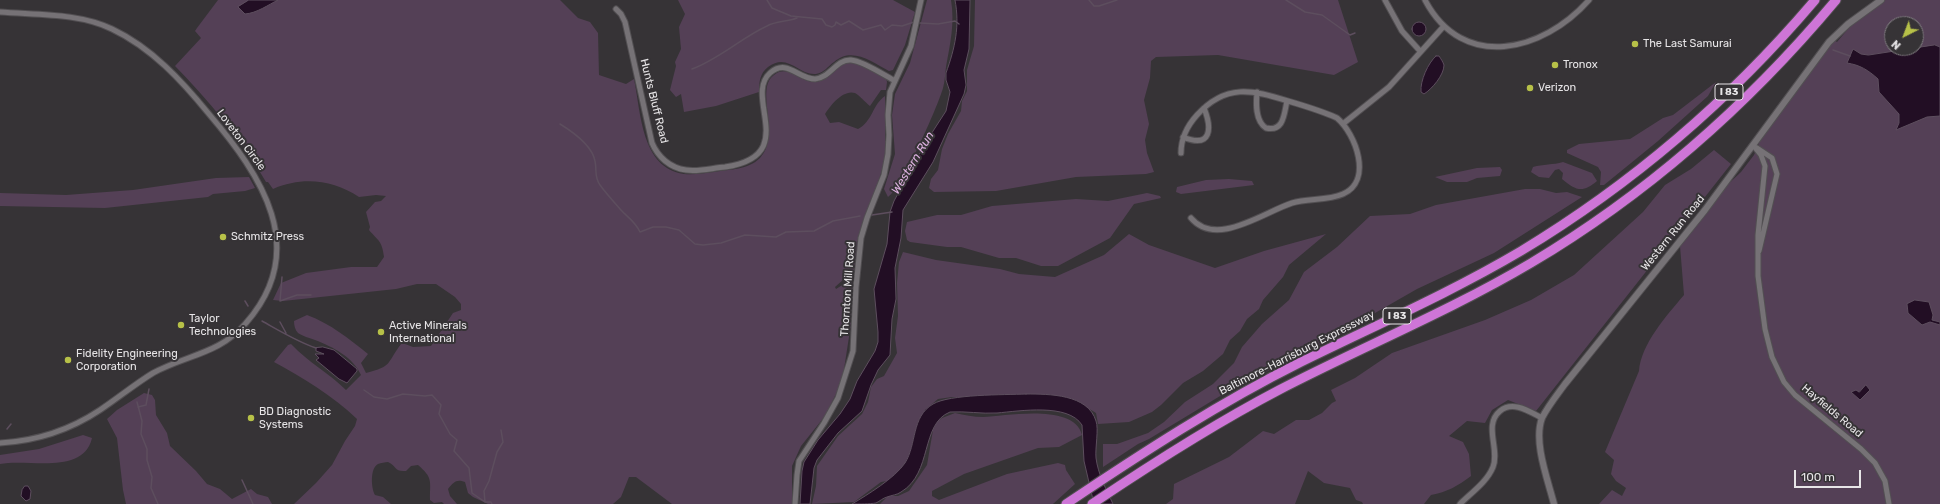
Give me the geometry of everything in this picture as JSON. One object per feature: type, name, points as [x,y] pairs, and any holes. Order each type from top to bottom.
[{"type":"highway","points":[[1784,36],[1784,31],[1807,0]]},
{"type":"highway","name":"Baltimore-Harrisburg Expressway","points":[[1066,504],[1169,436],[1241,394],[1301,362],[1485,271],[1552,232],[1607,194],[1670,145],[1731,91],[1784,36],[1815,0]]},
{"type":"highway","name":"I 83","points":[[1092,504],[1177,448],[1252,404],[1470,296],[1560,246],[1622,203],[1686,152],[1755,89],[1814,26],[1836,0]]},
{"type":"highway","points":[[1814,26],[1843,0]]},
{"type":"street","name":"Thornton Mill Road","points":[[795,504],[796,475],[800,461],[838,398],[854,351],[857,268],[861,238],[867,218],[884,175],[887,161],[889,135],[888,102],[895,81],[911,46],[921,0]]},
{"type":"street","points":[[1385,0],[1402,31],[1420,52]]},
{"type":"street","points":[[1425,0],[1433,13],[1444,26],[1456,36],[1475,44],[1496,48],[1512,46],[1539,37],[1555,29],[1576,13],[1588,0]]},
{"type":"street","name":"Western Run Road","points":[[1554,504],[1539,441],[1542,418],[1565,384],[1705,210],[1829,42],[1848,24],[1881,0]]},
{"type":"street","name":"Hunts Bluff Road","points":[[616,10],[621,14],[625,22],[652,143],[663,159],[682,170],[696,170],[740,165],[756,156],[762,147],[766,134],[763,85],[767,76],[775,69],[786,67],[791,68],[811,78],[817,79],[827,74],[843,62],[852,60],[895,81]]},
{"type":"street","name":"Loveton Circle","points":[[0,12],[78,19],[98,24],[122,34],[159,61],[189,90],[247,162],[269,203],[277,242],[273,272],[264,298],[244,325],[224,342],[209,351],[154,373],[100,411],[77,424],[45,436],[0,443]]},
{"type":"street","points":[[1344,123],[1389,87],[1444,26]]},
{"type":"street","points":[[1181,153],[1184,137],[1188,128],[1204,108],[1216,99],[1234,92],[1247,90],[1328,114],[1344,123],[1356,145],[1359,169],[1357,179],[1345,193],[1331,197],[1297,201],[1280,207],[1246,224],[1228,228],[1205,228],[1197,225],[1191,218]]},
{"type":"street","points":[[1257,92],[1260,122],[1266,128],[1276,129],[1280,126],[1288,101]]},
{"type":"street","points":[[1184,137],[1194,141],[1201,140],[1207,136],[1210,131],[1204,108]]},
{"type":"street","name":"Hayfields Road","points":[[1753,145],[1772,158],[1777,174],[1757,259]]},
{"type":"street","name":"Hayfields Road","points":[[1753,145],[1762,155],[1765,166],[1757,259],[1759,291],[1765,329],[1778,371],[1795,395],[1869,455],[1881,472],[1885,482],[1889,504]]},
{"type":"street","points":[[1460,504],[1488,475],[1492,468],[1495,455],[1492,426],[1498,412],[1510,406],[1516,406],[1542,418]]},
{"type":"shaded area","points":[[218,0],[560,0],[578,18],[590,22],[598,33],[599,75],[626,84],[634,79],[642,122],[651,150],[659,161],[670,170],[684,174],[699,174],[744,167],[760,158],[766,148],[769,137],[766,91],[769,82],[774,75],[779,72],[789,72],[813,82],[824,79],[845,63],[855,62],[886,78],[886,90],[881,90],[870,106],[857,94],[850,92],[837,99],[825,114],[830,123],[839,122],[858,129],[867,122],[877,104],[885,96],[885,141],[887,141],[886,154],[859,241],[857,241],[854,271],[848,280],[844,279],[835,287],[836,289],[852,279],[851,324],[842,382],[825,416],[801,446],[792,466],[792,504],[672,504],[636,477],[629,477],[621,497],[613,504],[488,504],[473,497],[468,493],[465,482],[459,481],[454,483],[448,489],[450,496],[457,504],[444,504],[442,502],[434,503],[430,500],[430,480],[426,473],[418,465],[411,466],[406,471],[399,471],[388,462],[375,466],[372,474],[372,483],[375,495],[383,497],[391,504],[294,504],[332,465],[355,426],[357,419],[327,395],[274,362],[288,345],[291,344],[346,390],[361,375],[353,363],[342,353],[298,333],[294,321],[307,315],[332,327],[346,337],[368,354],[361,363],[366,373],[385,366],[401,344],[413,347],[431,346],[453,313],[461,310],[461,304],[455,297],[436,284],[417,284],[396,289],[283,301],[273,300],[281,283],[306,273],[351,267],[377,267],[384,257],[383,251],[379,241],[369,230],[370,227],[366,212],[375,202],[381,201],[386,196],[376,195],[359,197],[339,187],[307,181],[295,182],[273,189],[268,182],[266,182],[257,166],[236,136],[175,66],[201,38],[195,31]]},
{"type":"shaded area","points":[[249,0],[278,0],[258,10],[245,14],[238,7]]},
{"type":"shaded area","points":[[678,0],[893,0],[915,12],[905,45],[893,70],[889,71],[869,60],[855,55],[841,57],[824,71],[816,74],[804,72],[787,63],[775,63],[763,72],[759,92],[716,106],[684,112],[681,94],[676,97],[670,90],[676,66],[675,62],[681,49],[679,27],[685,14]]},
{"type":"shaded area","points":[[927,0],[951,0],[952,26],[944,85],[934,112],[910,164],[894,191],[888,197],[884,189],[895,154],[892,115],[895,94],[910,63]]},
{"type":"shaded area","points":[[955,0],[970,0],[969,49],[964,70],[966,85],[964,94],[933,162],[903,210],[901,238],[895,268],[896,299],[892,319],[890,355],[878,370],[862,411],[838,433],[817,460],[814,468],[810,504],[800,504],[804,462],[818,440],[840,414],[850,399],[857,381],[875,351],[878,342],[874,289],[887,244],[890,212],[894,201],[924,145],[946,111],[950,92],[946,80],[946,73],[952,55],[957,28]]},
{"type":"shaded area","points":[[975,0],[1338,0],[1358,62],[1334,75],[1218,55],[1156,57],[1151,61],[1150,78],[1144,100],[1149,124],[1145,140],[1147,153],[1154,172],[1146,174],[1076,177],[996,191],[934,192],[929,188],[931,179],[938,170],[942,149],[948,134],[961,111],[962,101],[967,91],[967,70],[974,46]]},
{"type":"shaded area","points":[[1885,0],[1940,0],[1940,504],[1599,504],[1612,490],[1622,496],[1626,488],[1616,481],[1611,474],[1614,460],[1605,452],[1639,371],[1644,351],[1656,330],[1684,295],[1680,246],[1723,189],[1741,172],[1754,155],[1760,141],[1834,40],[1837,42],[1853,23]]},
{"type":"shaded area","points":[[1419,22],[1424,24],[1426,29],[1424,34],[1419,36],[1414,34],[1412,29],[1414,24]]},
{"type":"shaded area","points":[[1935,45],[1940,47],[1940,116],[1927,117],[1896,130],[1899,123],[1899,114],[1879,92],[1878,79],[1864,68],[1847,63],[1853,49],[1861,54],[1868,55],[1884,53],[1884,56],[1924,56],[1924,47]]},
{"type":"shaded area","points":[[1436,56],[1439,56],[1444,65],[1442,73],[1437,81],[1424,94],[1421,92],[1423,78],[1430,63]]},
{"type":"shaded area","points":[[1716,82],[1708,96],[1658,141],[1604,185],[1600,185],[1601,172],[1598,167],[1567,153],[1567,150],[1579,144],[1630,139],[1663,118],[1673,115]]},
{"type":"shaded area","points":[[1714,150],[1731,164],[1536,411],[1508,400],[1492,410],[1485,423],[1467,421],[1449,436],[1463,442],[1469,454],[1471,476],[1462,483],[1437,494],[1431,495],[1424,504],[1363,504],[1362,502],[1356,500],[1350,488],[1324,483],[1308,471],[1295,504],[1166,504],[1173,499],[1174,484],[1229,457],[1263,431],[1274,434],[1296,420],[1309,420],[1322,413],[1336,401],[1331,390],[1355,378],[1392,353],[1485,320],[1531,300],[1574,275],[1643,212],[1665,185],[1691,169]]},
{"type":"shaded area","points":[[1563,162],[1592,173],[1597,181],[1588,187],[1580,189],[1571,186],[1562,179],[1563,173],[1559,169],[1555,170],[1549,178],[1539,177],[1531,172],[1533,167]]},
{"type":"shaded area","points":[[1500,167],[1502,170],[1500,176],[1477,178],[1467,182],[1447,182],[1435,177],[1477,168]]},
{"type":"shaded area","points":[[249,177],[255,188],[245,191],[213,194],[208,197],[105,208],[0,206],[0,193],[66,195],[133,190],[216,178]]},
{"type":"shaded area","points":[[1229,179],[1252,181],[1254,185],[1181,194],[1176,192],[1177,187],[1206,180]]},
{"type":"shaded area","points":[[1525,189],[1540,189],[1556,193],[1567,192],[1582,197],[1494,253],[1417,289],[1307,352],[1235,387],[1149,439],[1138,444],[1103,467],[1103,444],[1117,444],[1148,433],[1164,422],[1185,402],[1213,384],[1234,363],[1242,347],[1262,324],[1289,300],[1304,272],[1337,247],[1370,216],[1410,214],[1436,205]]},
{"type":"shaded area","points":[[1147,193],[1160,196],[1161,198],[1134,204],[1110,238],[1058,266],[1041,266],[1016,258],[999,258],[961,247],[947,247],[910,242],[907,240],[905,231],[907,222],[937,215],[961,215],[992,206],[1076,199],[1108,201]]},
{"type":"shaded area","points":[[1129,234],[1149,245],[1215,268],[1264,251],[1326,234],[1289,265],[1283,277],[1263,300],[1259,309],[1247,319],[1240,331],[1230,340],[1223,354],[1203,371],[1183,383],[1152,412],[1129,422],[1098,424],[1096,413],[1085,407],[1069,403],[1006,398],[952,397],[938,399],[925,410],[915,435],[910,457],[893,480],[881,482],[854,502],[812,504],[816,486],[817,466],[838,436],[862,414],[868,402],[871,387],[877,379],[884,376],[897,353],[895,338],[898,316],[897,283],[899,262],[903,252],[936,260],[1000,269],[1019,274],[1055,277],[1104,255]]},
{"type":"shaded area","points":[[1915,300],[1929,302],[1933,315],[1932,320],[1940,322],[1940,325],[1930,322],[1922,325],[1908,313],[1907,304]]},
{"type":"shaded area","points":[[323,347],[334,350],[357,369],[347,383],[339,379],[316,360],[319,358],[315,354],[324,354],[316,351],[316,348]]},
{"type":"shaded area","points":[[1866,385],[1870,390],[1860,400],[1851,392],[1856,390],[1859,392]]},
{"type":"shaded area","points":[[144,393],[152,395],[155,400],[156,415],[167,433],[170,446],[207,484],[220,489],[232,499],[251,489],[257,494],[268,497],[272,504],[126,504],[117,438],[107,419],[117,410]]},
{"type":"shaded area","points":[[1046,394],[1067,397],[1085,405],[1092,412],[1097,424],[1097,464],[1113,504],[1094,504],[1084,461],[1082,425],[1075,418],[1066,414],[1055,411],[1030,410],[991,413],[950,412],[941,418],[934,427],[923,462],[911,484],[899,493],[886,497],[876,503],[852,504],[880,486],[895,474],[905,463],[909,456],[915,431],[921,416],[926,409],[933,404],[952,398]]},
{"type":"shaded area","points":[[955,413],[983,417],[1023,414],[1053,415],[1067,419],[1076,425],[1082,435],[1059,447],[1038,448],[964,474],[932,491],[932,496],[939,500],[1007,474],[1058,463],[1065,465],[1066,470],[1075,484],[1053,504],[880,504],[888,496],[898,496],[909,491],[927,465],[933,430],[937,422],[942,418]]},
{"type":"shaded area","points":[[83,435],[92,438],[87,450],[78,457],[53,463],[0,464],[0,455],[39,449]]},
{"type":"shaded area","points":[[25,486],[28,486],[31,491],[30,499],[26,501],[21,496],[22,490]]},
{"type":"waterway","points":[[767,0],[772,8],[791,16],[822,19],[826,25],[832,27],[836,22],[841,25],[849,21],[863,30],[881,25],[885,30],[892,25],[902,26],[914,22]]},
{"type":"waterway","points":[[1089,0],[1094,6],[1099,6],[1117,0]]},
{"type":"waterway","points":[[1286,0],[1305,12],[1322,15],[1350,35],[1355,33]]},
{"type":"waterway","points":[[692,69],[711,60],[748,36],[767,26],[797,18]]},
{"type":"waterway","points":[[920,23],[938,24],[955,21],[959,24]]},
{"type":"waterway","points":[[1833,50],[1850,56]]},
{"type":"waterway","points":[[560,124],[586,144],[595,161],[598,182],[620,209],[631,219],[640,232],[653,227],[666,227],[679,230],[695,244],[703,245],[721,243],[745,235],[776,237],[786,232],[814,231],[833,221],[860,216]]},
{"type":"waterway","points":[[872,215],[892,212]]},
{"type":"waterway","points":[[282,277],[280,301],[297,295],[311,295]]},
{"type":"waterway","points":[[245,301],[248,306]]},
{"type":"waterway","points":[[262,321],[309,346],[316,348]]},
{"type":"waterway","points":[[280,322],[286,333]]},
{"type":"waterway","points":[[138,407],[146,405],[149,389]]},
{"type":"waterway","points":[[364,390],[374,397],[387,399],[403,394],[425,396],[432,395],[441,405],[439,414],[450,434],[457,440],[454,451],[469,468],[472,493],[485,502],[491,502],[492,504]]},
{"type":"waterway","points":[[137,402],[142,421],[141,434],[147,449],[147,460],[152,477],[151,488],[158,504]]},
{"type":"waterway","points":[[7,429],[11,424]]},
{"type":"waterway","points":[[485,502],[484,491],[489,481],[497,452],[503,442],[501,430]]},
{"type":"waterway","points":[[242,480],[253,504]]},
{"type":"place","name":"The Last Samurai","points":[[1635,44]]},
{"type":"place","name":"Tronox","points":[[1555,65]]},
{"type":"place","name":"Verizon","points":[[1530,88]]},
{"type":"place","name":"Schmitz Press","points":[[223,237]]},
{"type":"place","name":"Taylor Technologies","points":[[181,325]]},
{"type":"place","name":"Active Minerals International","points":[[381,332]]},
{"type":"place","name":"Fidelity Engineering Corporation","points":[[68,360]]},
{"type":"place","name":"BD Diagnostic Systems","points":[[251,418]]},
{"type":"water label","name":"Western Run","points":[[913,163]]}]
